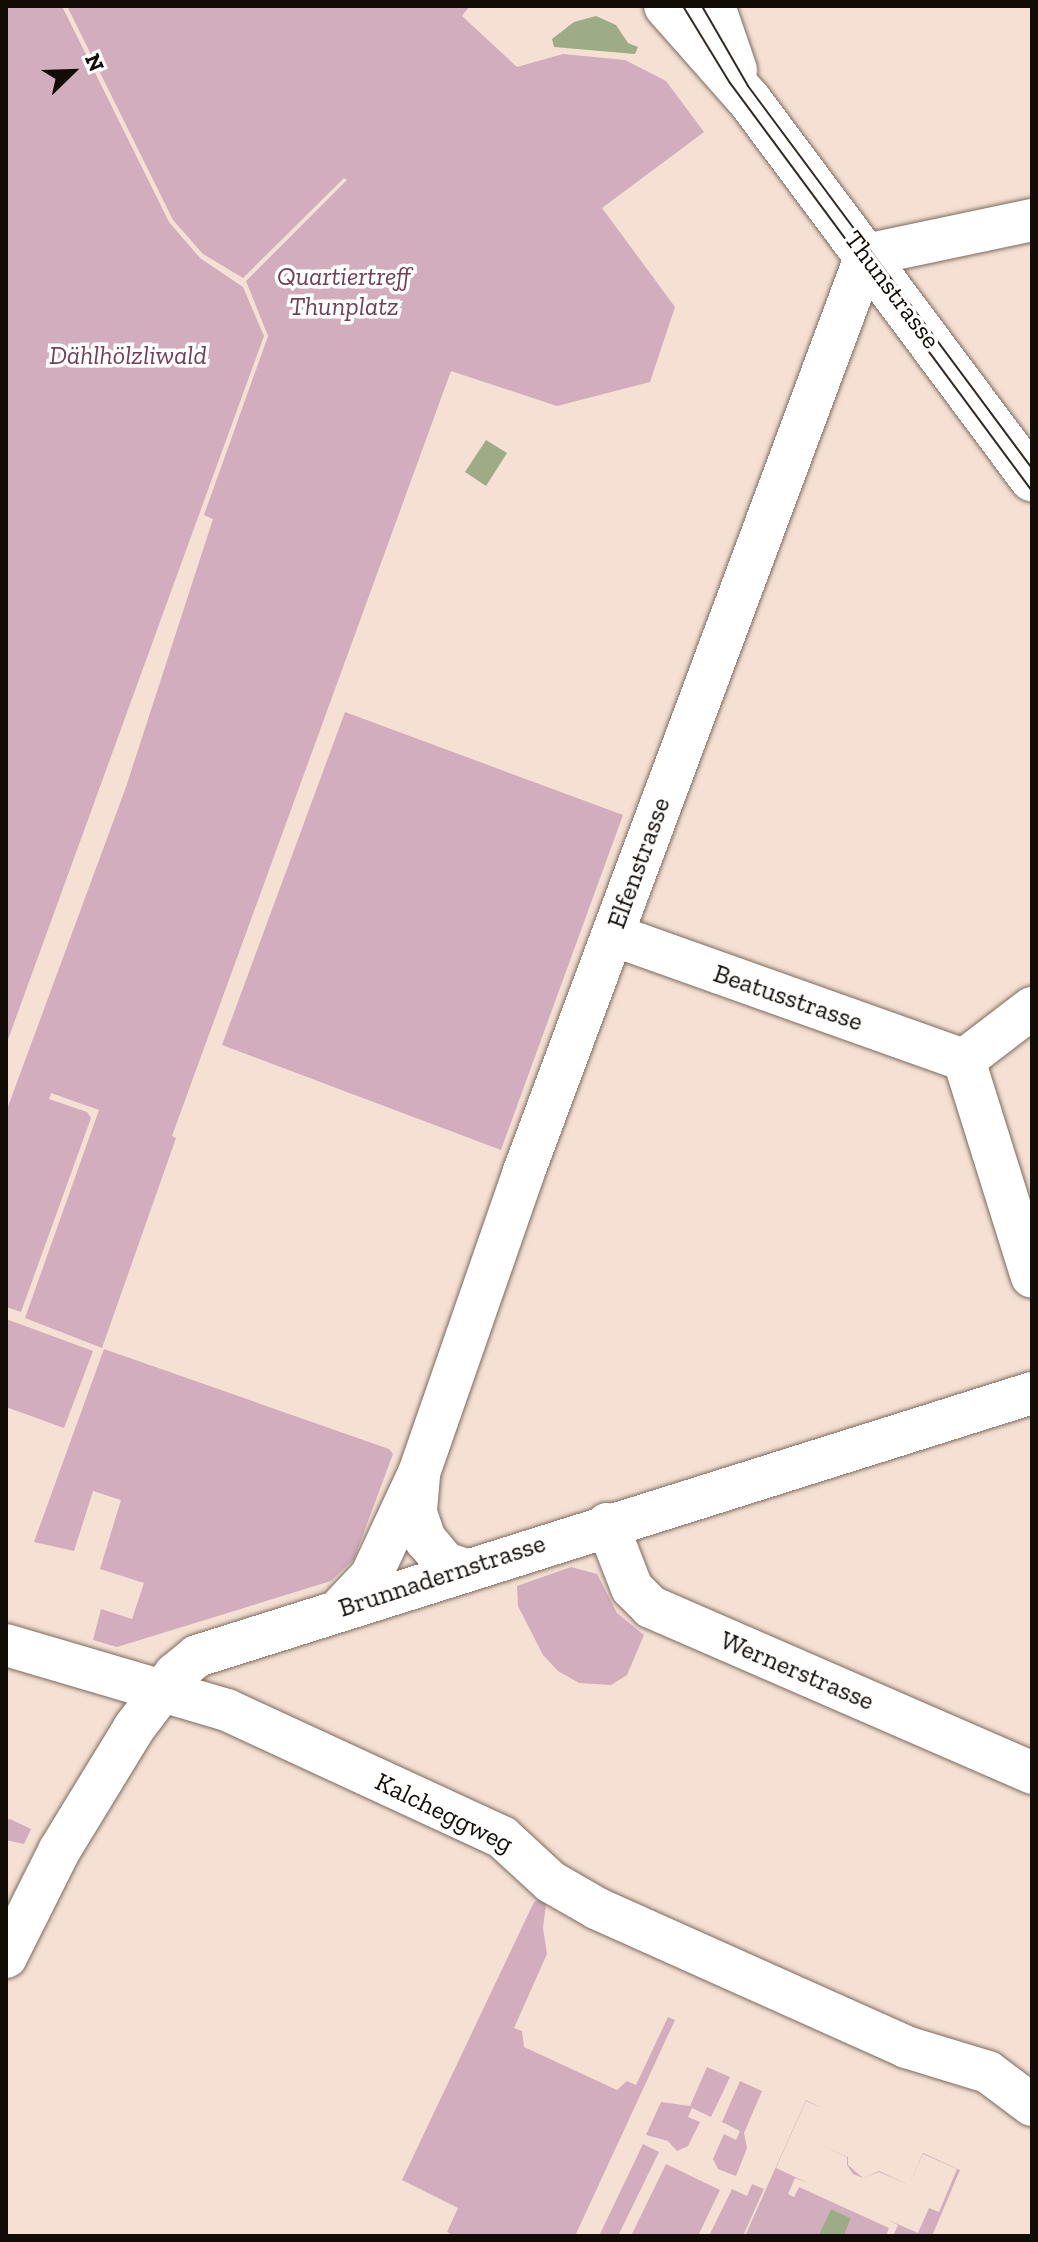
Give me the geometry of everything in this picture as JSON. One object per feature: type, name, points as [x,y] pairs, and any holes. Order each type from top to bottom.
[{"type":"main road","name":"Thunstrasse","points":[[666,6],[750,101],[1032,480]]},
{"type":"main road","name":"Thunstrasse","points":[[713,6],[750,101]]},
{"type":"street","points":[[866,255],[1032,220]]},
{"type":"street","name":"Elfenstrasse","points":[[340,1609],[371,1576],[419,1473],[613,935],[866,255]]},
{"type":"street","name":"Beatusstrasse","points":[[613,935],[964,1060]]},
{"type":"street","points":[[1032,1008],[964,1060],[1032,1277]]},
{"type":"street","name":"Brunnadernstrasse","points":[[6,1957],[59,1851],[163,1688],[186,1664],[209,1651],[1032,1393]]},
{"type":"street","name":"Elfenstrasse","points":[[419,1473],[416,1513],[425,1539],[445,1563],[463,1569]]},
{"type":"street","name":"Wernerstrasse","points":[[607,1524],[632,1588],[651,1607],[1032,1773]]},
{"type":"street","name":"Kalcheggweg","points":[[6,1645],[163,1688],[227,1710],[502,1837],[556,1885],[906,2047],[988,2072],[1032,2105]]},
{"type":"green space","name":"Dählhölzliwald","points":[[6,6],[62,6],[169,222],[200,258],[243,287],[264,336],[6,1045]]},
{"type":"green space","name":"Quartiertreff Thunplatz","points":[[67,6],[470,6],[462,16],[517,67],[563,54],[625,60],[666,81],[704,132],[602,208],[675,307],[650,382],[557,406],[451,371],[172,1136],[176,1138],[102,1348],[25,1318],[99,1110],[51,1093],[49,1099],[87,1112],[91,1118],[21,1312],[6,1307],[6,1112],[126,787],[213,519],[204,515],[268,336],[246,281],[347,180],[344,178],[243,278],[203,254],[173,220]]},
{"type":"green space","points":[[345,712],[623,815],[501,1150],[222,1045]]},
{"type":"green space","points":[[6,1319],[93,1351],[64,1428],[6,1407]]},
{"type":"green space","points":[[104,1349],[389,1449],[393,1454],[354,1559],[331,1581],[117,1647],[93,1640],[101,1609],[132,1619],[144,1583],[100,1569],[121,1500],[93,1491],[74,1551],[34,1542]]},
{"type":"green space","points":[[571,1567],[597,1574],[617,1613],[644,1635],[627,1675],[611,1685],[579,1683],[558,1671],[543,1655],[518,1606],[517,1586]]},
{"type":"green space","points":[[6,1820],[31,1829],[24,1844],[6,1840]]},
{"type":"green space","points":[[547,1896],[543,1928],[547,1954],[514,2028],[522,2031],[524,2047],[617,2090],[627,2081],[636,2085],[668,2017],[675,2020],[575,2236],[454,2236],[447,2232],[458,2208],[402,2180],[534,1902]]},
{"type":"green space","points":[[707,2067],[730,2077],[711,2117],[692,2108],[688,2117],[700,2122],[688,2146],[677,2151],[668,2141],[646,2135],[661,2102],[690,2106]]},
{"type":"green space","points":[[740,2081],[762,2091],[744,2133],[747,2148],[736,2176],[718,2169],[713,2159],[724,2134],[736,2140],[740,2131],[722,2122]]},
{"type":"green space","points":[[806,2100],[822,2108],[806,2101],[776,2168],[808,2183],[795,2178],[788,2194],[794,2197],[799,2187],[889,2228],[886,2236],[844,2236],[851,2218],[831,2209],[818,2236],[745,2236]]},
{"type":"green space","points":[[643,2144],[659,2152],[618,2236],[599,2236]]},
{"type":"green space","points":[[818,2144],[848,2157],[848,2165],[863,2178],[853,2174],[847,2165],[847,2157]]},
{"type":"green space","points":[[923,2153],[960,2170],[932,2236],[893,2236],[898,2225],[886,2219],[918,2233],[929,2208],[939,2212],[957,2169],[923,2154],[909,2185]]},
{"type":"green space","points":[[666,2164],[720,2190],[698,2236],[631,2236]]},
{"type":"green space","points":[[752,2184],[764,2189],[743,2236],[709,2236],[732,2189],[747,2196]]},
{"type":"shaded area","points":[[596,16],[616,25],[628,43],[638,47],[635,54],[554,47],[552,39],[574,22]]},
{"type":"shaded area","points":[[486,440],[507,453],[486,486],[465,472]]},
{"type":"shaded area","points":[[831,2209],[851,2218],[844,2236],[818,2236]]},
{"type":"tram line","points":[[683,6],[730,83],[1032,491]]},
{"type":"tram line","points":[[702,6],[748,86],[1032,469]]}]
